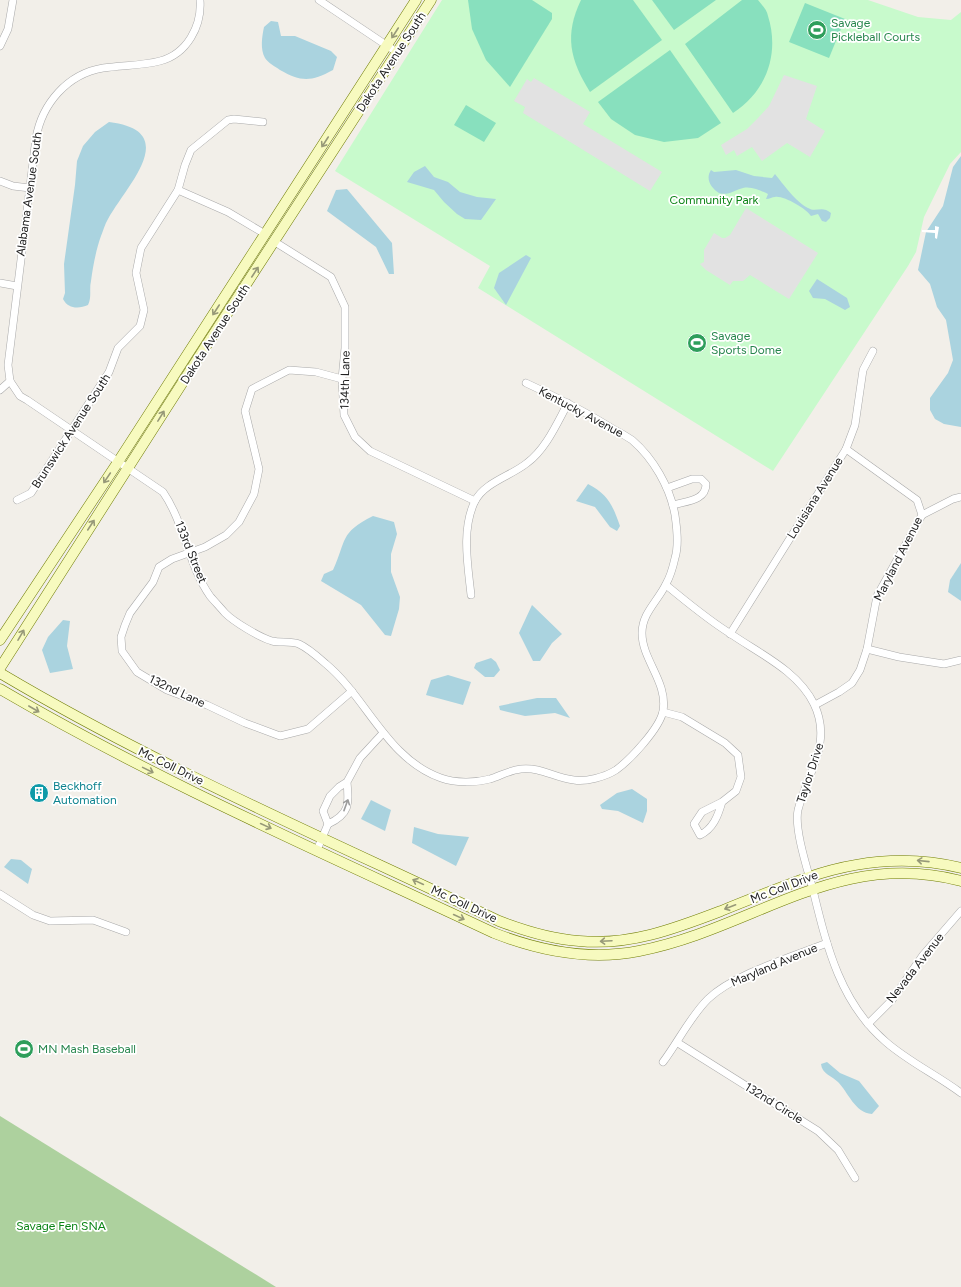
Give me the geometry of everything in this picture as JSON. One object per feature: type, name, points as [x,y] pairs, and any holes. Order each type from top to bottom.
[{"type":"main road","name":"Dakota Avenue South","points":[[0,640],[118,462],[416,0]]},
{"type":"main road","name":"Dakota Avenue South","points":[[0,668],[431,0]]},
{"type":"main road","name":"Mc Coll Drive","points":[[0,673],[56,706],[155,759],[499,921],[540,935],[580,942],[608,942],[651,936],[809,877],[846,865],[888,860],[931,862],[961,868]]},
{"type":"main road","name":"Mc Coll Drive","points":[[0,689],[79,735],[149,770],[494,933],[535,947],[578,954],[623,954],[667,944],[812,889],[848,878],[888,873],[928,875],[961,881]]},
{"type":"street","points":[[0,46],[8,29],[13,0]]},
{"type":"street","name":"Alabama Avenue South","points":[[10,381],[8,365],[17,286],[38,128],[46,108],[57,93],[69,82],[95,70],[162,61],[175,54],[186,45],[197,27],[200,18],[200,0]]},
{"type":"street","points":[[319,0],[398,53]]},
{"type":"street","name":"Brunswick Avenue South","points":[[17,500],[30,493],[109,372],[118,348],[140,326],[144,310],[136,273],[138,256],[145,240],[178,190],[187,157],[198,143],[228,120],[234,119],[263,122]]},
{"type":"street","points":[[0,182],[30,188]]},
{"type":"street","points":[[178,190],[228,212],[265,234]]},
{"type":"street","name":"134th Lane","points":[[275,242],[331,277],[346,307],[345,348],[342,379],[344,415],[355,437],[370,451],[475,501]]},
{"type":"street","points":[[0,283],[17,286]]},
{"type":"street","name":"Louisiana Avenue","points":[[730,634],[846,449],[855,425],[863,370],[873,351]]},
{"type":"street","name":"132nd Lane","points":[[342,379],[316,372],[289,370],[252,390],[245,411],[259,469],[254,494],[239,522],[226,535],[206,547],[172,559],[159,567],[153,582],[130,612],[121,637],[122,651],[137,672],[167,690],[280,736],[308,729],[352,691]]},
{"type":"street","points":[[0,390],[10,381]]},
{"type":"street","name":"133rd Street","points":[[10,381],[20,396],[163,492],[172,505],[198,574],[210,596],[229,616],[272,641],[298,644],[326,664],[352,691],[384,733]]},
{"type":"street","name":"Kentucky Avenue","points":[[526,383],[568,403],[632,440],[652,462],[666,488],[673,505],[677,539],[676,556],[666,585],[644,620],[642,632],[645,647],[663,695],[663,712]]},
{"type":"street","points":[[471,595],[467,542],[470,520],[475,501],[495,482],[527,463],[543,445],[568,403]]},
{"type":"street","name":"Maryland Avenue","points":[[815,704],[839,692],[852,683],[860,670],[877,596],[922,515],[917,500],[846,449]]},
{"type":"street","points":[[666,488],[692,479],[701,479],[706,484],[706,490],[701,497],[673,505]]},
{"type":"street","points":[[922,515],[953,499],[961,497]]},
{"type":"street","name":"Taylor Drive","points":[[666,585],[730,634],[767,657],[793,676],[815,704],[822,734],[816,759],[798,811],[801,845],[826,943],[841,983],[853,1004],[868,1024],[897,1051],[961,1093]]},
{"type":"street","points":[[866,649],[899,657],[944,664],[961,660]]},
{"type":"street","points":[[328,824],[323,811],[330,796],[347,782],[360,758],[384,733],[402,753],[418,767],[442,778],[468,782],[488,779],[517,769],[531,768],[546,771],[574,781],[596,778],[616,770],[651,735],[663,712],[682,717],[725,743],[738,755],[741,776],[736,791],[722,802],[702,812],[694,824],[700,835],[709,831],[719,812],[722,802]]},
{"type":"street","points":[[317,850],[328,824],[340,818],[349,802],[347,782]]},
{"type":"street","points":[[0,894],[33,915],[50,921],[93,920],[126,932]]},
{"type":"street","name":"Nevada Avenue","points":[[868,1024],[892,1000],[923,955],[961,910]]},
{"type":"street","name":"Maryland Avenue","points":[[663,1062],[678,1043],[699,1009],[719,989],[743,976],[826,943]]},
{"type":"street","name":"132nd Circle","points":[[678,1043],[818,1131],[838,1150],[855,1178]]},
{"type":"green space","name":"Community Park","points":[[442,0],[868,0],[918,17],[951,20],[961,12],[961,152],[950,164],[924,217],[916,252],[908,266],[773,471],[478,288],[490,266],[335,171]]},
{"type":"green space","points":[[468,0],[532,0],[552,13],[552,19],[510,87],[486,60],[472,29]]},
{"type":"green space","points":[[581,0],[633,0],[662,40],[590,92],[578,69],[572,47],[572,25]]},
{"type":"green space","points":[[652,0],[716,0],[674,30]]},
{"type":"green space","points":[[742,0],[758,0],[767,14],[771,30],[771,58],[762,83],[754,94],[733,113],[685,44]]},
{"type":"green space","name":"Savage Pickleball Courts","points":[[805,3],[845,19],[829,58],[789,42]]},
{"type":"green space","points":[[670,50],[721,123],[698,138],[664,142],[635,135],[611,119],[598,102]]},
{"type":"green space","points":[[466,105],[496,123],[484,142],[454,125]]},
{"type":"green space","name":"Savage Fen SNA","points":[[0,1116],[276,1287],[0,1287]]},
{"type":"shaded area","points":[[784,75],[817,86],[806,119],[825,131],[810,157],[787,143],[762,161],[752,147],[737,156],[734,150],[726,155],[721,145],[747,129],[769,106]]},
{"type":"shaded area","points":[[534,78],[590,112],[583,124],[662,172],[650,191],[523,113],[525,107],[514,101],[527,79],[531,82]]},
{"type":"shaded area","points":[[746,208],[818,253],[789,299],[750,275],[743,281],[733,281],[730,285],[706,270],[700,264],[704,262],[704,250],[714,233],[722,238],[730,235]]},
{"type":"water","points":[[271,21],[278,22],[281,36],[295,36],[331,51],[337,57],[333,70],[318,77],[306,79],[287,74],[266,60],[262,51],[264,27]]},
{"type":"water","points":[[109,122],[131,127],[143,136],[146,148],[143,162],[136,176],[108,219],[99,241],[90,284],[90,299],[88,305],[74,307],[68,305],[63,299],[65,293],[64,264],[77,161],[83,146],[95,132]]},
{"type":"water","points":[[961,156],[961,427],[944,424],[935,419],[930,410],[930,398],[948,373],[953,360],[946,320],[937,307],[930,284],[918,270],[926,232],[943,206],[953,167]]},
{"type":"water","points":[[425,166],[434,177],[448,182],[460,192],[477,197],[496,199],[481,220],[465,219],[444,202],[434,190],[407,182],[414,172]]},
{"type":"water","points":[[711,170],[714,172],[736,170],[754,176],[772,178],[775,174],[799,202],[814,210],[822,209],[828,211],[831,213],[830,218],[826,222],[822,221],[818,214],[811,216],[800,206],[789,200],[779,197],[766,199],[768,194],[753,188],[743,188],[725,194],[719,193],[710,183],[709,173]]},
{"type":"water","points":[[347,189],[392,243],[394,274],[389,274],[376,247],[327,211],[336,190]]},
{"type":"water","points":[[526,255],[531,258],[506,305],[494,288],[499,273]]},
{"type":"water","points":[[817,279],[847,298],[850,307],[845,310],[825,299],[813,298],[809,291]]},
{"type":"water","points":[[588,484],[605,496],[609,501],[620,526],[617,531],[610,527],[595,507],[576,501]]},
{"type":"water","points":[[373,516],[394,522],[397,534],[391,554],[391,572],[400,597],[399,609],[391,636],[385,635],[361,605],[321,581],[324,574],[333,570],[349,533],[354,527]]},
{"type":"water","points":[[961,563],[961,601],[948,592],[950,580]]},
{"type":"water","points":[[532,605],[562,634],[552,643],[540,661],[533,661],[519,633]]},
{"type":"water","points":[[63,620],[70,621],[67,646],[73,669],[50,673],[42,650],[48,637]]},
{"type":"water","points":[[491,658],[496,662],[500,670],[494,677],[485,677],[474,668],[476,663]]},
{"type":"water","points":[[448,675],[471,682],[463,705],[426,695],[431,680]]},
{"type":"water","points":[[537,698],[556,698],[570,718],[555,713],[525,716],[500,710],[499,706]]},
{"type":"water","points":[[632,789],[647,799],[647,811],[643,823],[618,811],[602,809],[600,805],[617,793]]},
{"type":"water","points":[[371,800],[391,810],[385,831],[361,819]]},
{"type":"water","points":[[414,827],[438,834],[469,837],[456,866],[412,843]]},
{"type":"water","points":[[11,859],[21,860],[32,869],[28,884],[4,867]]},
{"type":"water","points":[[827,1062],[840,1073],[859,1081],[879,1106],[872,1114],[866,1113],[856,1106],[842,1086],[825,1073],[821,1064]]},
{"type":"pier","points":[[935,226],[939,227],[937,239],[935,238],[935,233],[922,232],[922,230],[935,230]]},
{"type":"place","name":"Savage Pickleball Courts","points":[[817,30]]},
{"type":"place","name":"Savage Sports Dome","points":[[697,343]]},
{"type":"place","name":"Beckhoff Automation","points":[[39,793]]},
{"type":"place","name":"MN Mash Baseball","points":[[24,1049]]}]
